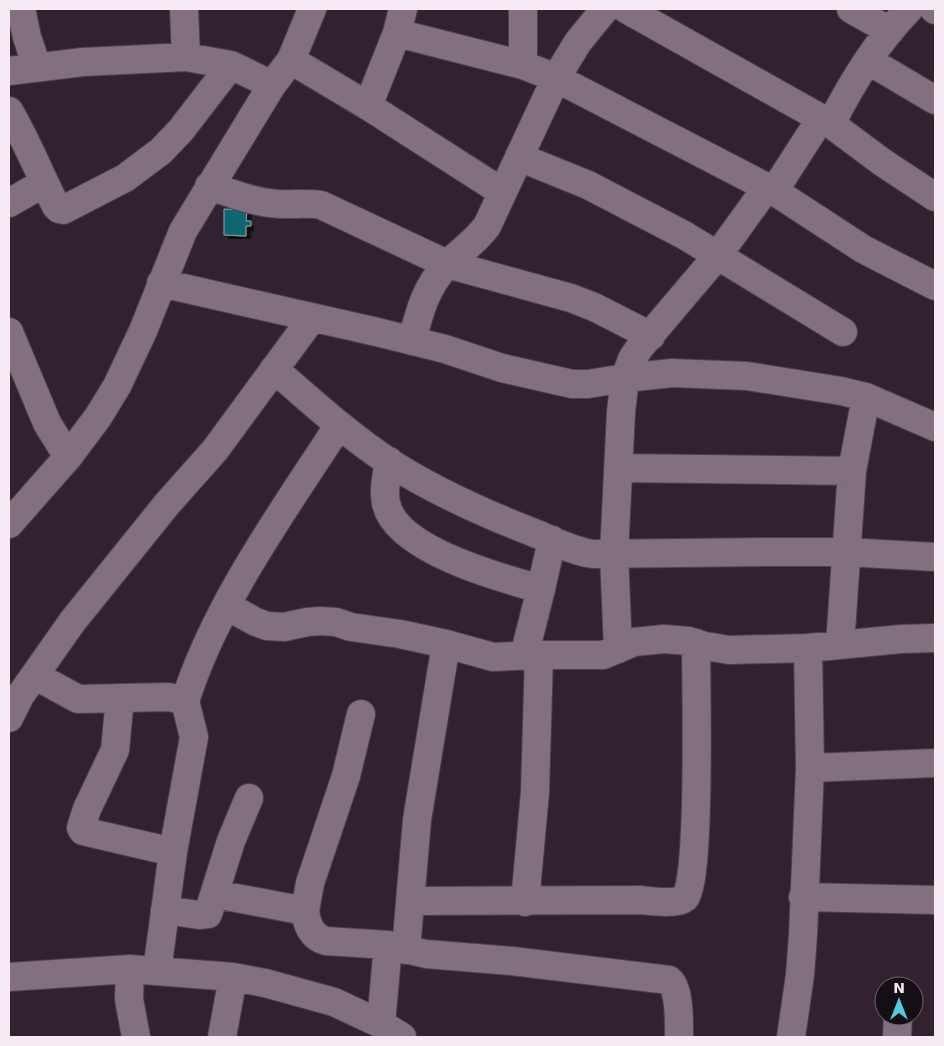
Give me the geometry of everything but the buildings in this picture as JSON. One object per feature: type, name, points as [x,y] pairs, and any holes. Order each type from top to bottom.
[{"type":"street","points":[[21,9],[27,37],[37,67]]},
{"type":"street","points":[[184,9],[186,57]]},
{"type":"street","points":[[9,522],[68,457],[98,418],[117,386],[143,331],[182,231],[272,86],[291,60],[312,9]]},
{"type":"street","points":[[523,9],[523,66]]},
{"type":"street","points":[[412,341],[421,305],[432,283],[447,264],[477,240],[487,226],[556,78],[578,42],[605,9]]},
{"type":"street","points":[[626,9],[826,121],[882,162],[935,197]]},
{"type":"street","points":[[851,9],[890,31]]},
{"type":"street","points":[[618,649],[614,554],[618,468],[625,378],[632,359],[841,104],[890,31],[909,9]]},
{"type":"street","points":[[368,106],[400,21],[556,78],[771,189],[863,249],[935,286]]},
{"type":"street","points":[[9,71],[83,62],[186,57],[231,65],[272,86]]},
{"type":"street","points":[[291,60],[368,106],[502,192]]},
{"type":"street","points":[[869,61],[935,100]]},
{"type":"street","points":[[9,111],[24,135],[56,206],[63,210],[125,178],[172,141],[231,65]]},
{"type":"street","points":[[519,157],[588,185],[718,255],[844,332]]},
{"type":"street","points":[[9,203],[44,183]]},
{"type":"street","points":[[210,186],[270,203],[321,205],[447,264],[594,306],[651,336]]},
{"type":"street","points":[[161,283],[349,325],[445,350],[502,368],[572,384],[588,384],[672,373],[748,376],[866,397],[935,426]]},
{"type":"street","points":[[9,718],[20,696],[36,676],[72,622],[167,504],[214,450],[312,318]]},
{"type":"street","points":[[9,332],[47,423],[68,457]]},
{"type":"street","points":[[274,369],[339,424],[389,462],[449,497],[572,549],[586,553],[846,552],[935,557]]},
{"type":"street","points":[[840,644],[852,472],[866,397]]},
{"type":"street","points":[[157,971],[173,852],[194,737],[186,701],[205,649],[227,606],[262,544],[339,424]]},
{"type":"street","points":[[389,462],[384,489],[386,504],[392,518],[401,529],[428,548],[471,567],[541,589]]},
{"type":"street","points":[[618,468],[852,472]]},
{"type":"street","points":[[525,902],[535,792],[532,656],[541,589],[552,540]]},
{"type":"street","points":[[227,606],[267,626],[284,627],[314,621],[336,622],[351,627],[400,634],[446,644],[488,657],[501,658],[603,655],[641,640],[664,639],[729,650],[808,648],[935,638]]},
{"type":"street","points":[[412,901],[681,901],[687,895],[693,873],[696,827],[696,643]]},
{"type":"street","points":[[9,977],[130,969],[233,977],[266,983],[334,1002],[396,1034],[397,947],[412,901],[417,820],[446,644]]},
{"type":"street","points":[[791,1037],[800,976],[810,768],[808,648]]},
{"type":"street","points":[[36,676],[78,699],[170,697],[186,701]]},
{"type":"street","points":[[120,698],[115,750],[87,809],[82,829],[91,833],[173,852]]},
{"type":"street","points":[[361,714],[346,776],[310,883],[305,911],[306,921],[313,935],[320,939],[397,947],[426,954],[512,961],[669,980],[673,984],[678,1007],[679,1037]]},
{"type":"street","points":[[810,768],[935,763]]},
{"type":"street","points":[[165,910],[199,915],[208,914],[218,876],[250,798]]},
{"type":"street","points":[[214,894],[305,911]]},
{"type":"street","points":[[803,897],[935,900]]},
{"type":"street","points":[[130,969],[129,999],[136,1037]]},
{"type":"street","points":[[222,1037],[233,977]]}]
